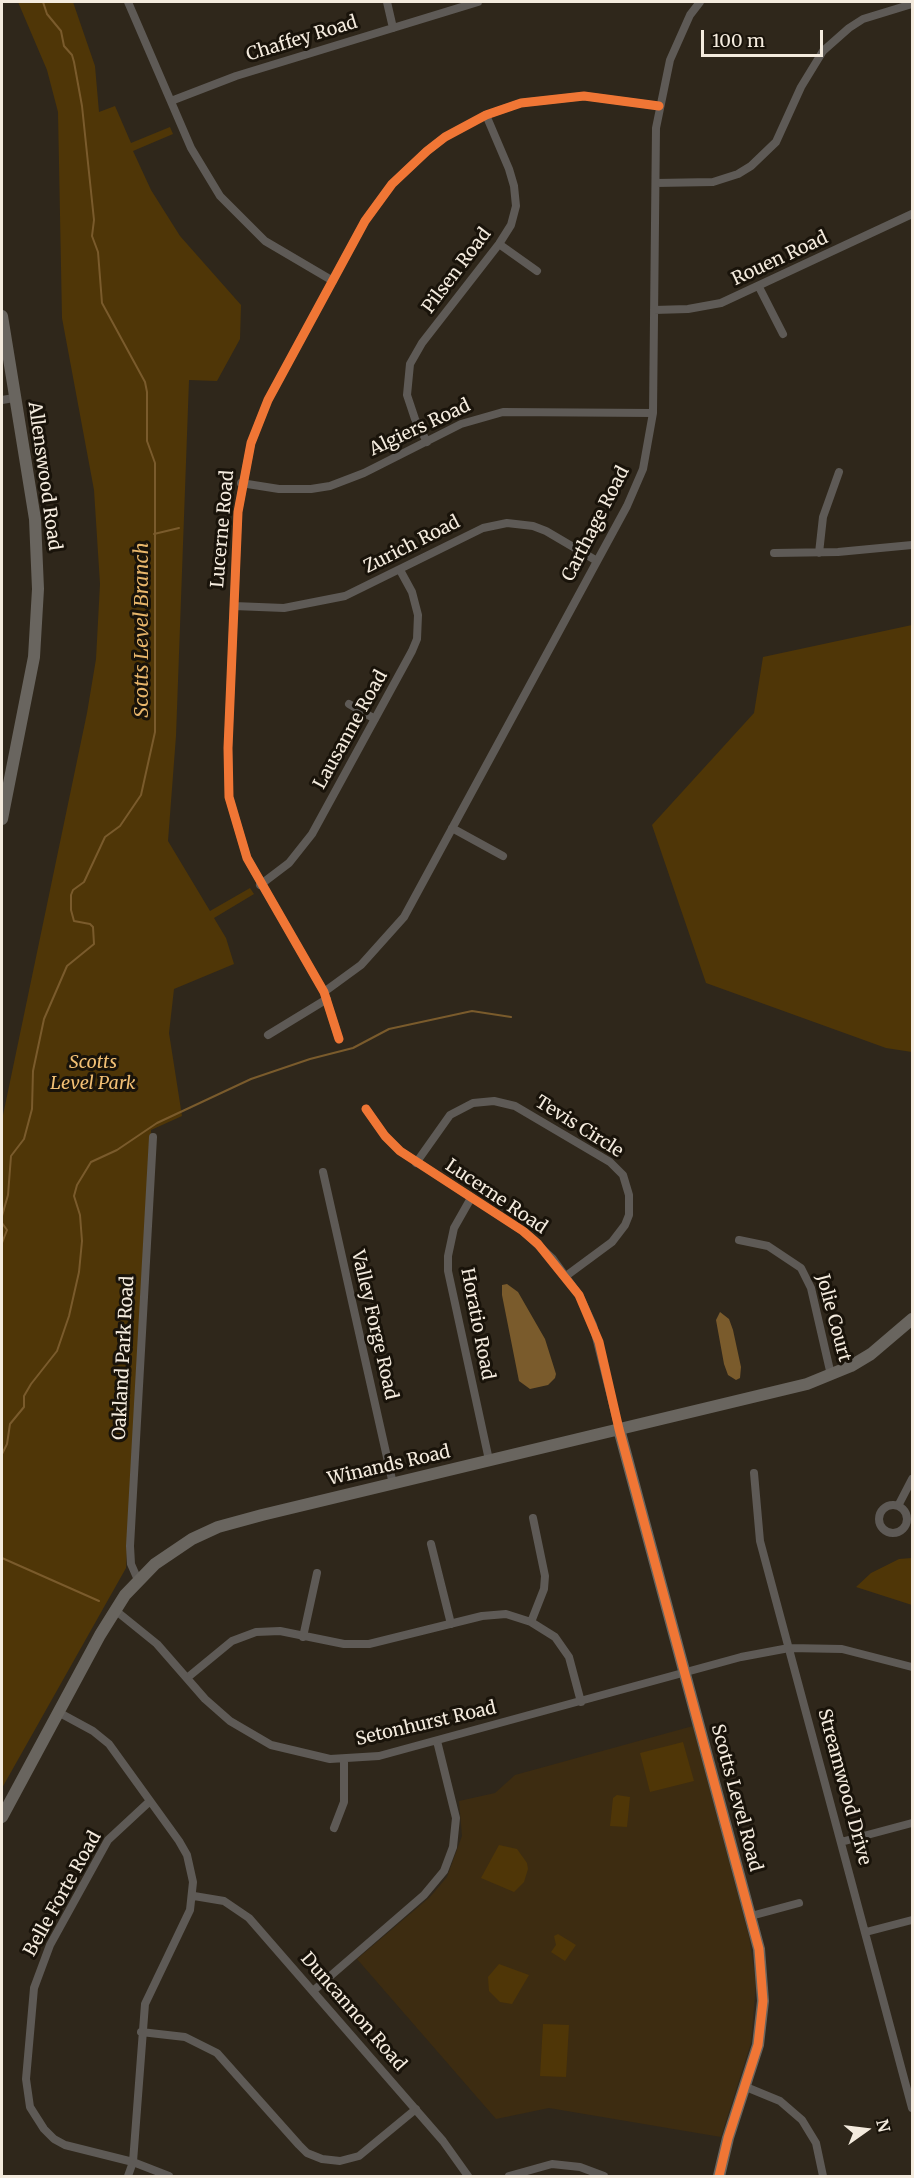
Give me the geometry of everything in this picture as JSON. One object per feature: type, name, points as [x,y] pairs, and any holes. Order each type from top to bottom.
[{"type":"street","points":[[129,2],[199,164],[234,213],[286,256],[333,281]]},
{"type":"street","points":[[387,2],[393,28]]},
{"type":"street","name":"Chaffey Road","points":[[171,101],[236,76],[478,2]]},
{"type":"street","name":"Carthage Road","points":[[268,1035],[325,995],[361,965],[392,934],[417,896],[627,506],[643,469],[652,413],[659,106],[670,60],[690,15],[700,2]]},
{"type":"street","points":[[656,183],[713,182],[738,174],[751,166],[776,142],[801,87],[823,51],[863,19],[912,4]]},
{"type":"street","name":"Lucerne Road","points":[[339,1039],[325,995],[260,885],[239,836],[230,797],[228,748],[234,606],[241,483],[250,443],[268,400],[365,221],[392,184],[446,137],[486,115],[521,103],[573,96],[605,97],[659,106]]},
{"type":"street","name":"Pilsen Road","points":[[427,442],[415,420],[407,395],[410,364],[422,343],[499,244],[514,216],[516,196],[509,169],[486,115]]},
{"type":"street","name":"Rouen Road","points":[[654,310],[687,309],[721,303],[912,214]]},
{"type":"street","points":[[499,244],[537,272]]},
{"type":"street","points":[[759,287],[783,334]]},
{"type":"street","name":"Allenswood Road","points":[[2,316],[8,399],[35,519],[38,589],[34,657],[3,801],[2,819]]},
{"type":"street","name":"Algiers Road","points":[[241,483],[279,489],[311,489],[330,486],[364,473],[461,424],[503,412],[652,413]]},
{"type":"street","points":[[819,553],[823,517],[839,472]]},
{"type":"street","name":"Zurich Road","points":[[234,606],[284,608],[306,605],[354,592],[483,528],[507,523],[533,526],[546,531],[597,561]]},
{"type":"street","points":[[774,553],[819,553],[912,545]]},
{"type":"street","name":"Lausanne Road","points":[[260,885],[289,863],[312,834],[417,639],[416,604],[400,570]]},
{"type":"street","points":[[349,704],[375,719]]},
{"type":"street","points":[[452,828],[503,856]]},
{"type":"street","name":"Tevis Circle","points":[[416,1163],[450,1115],[473,1103],[494,1101],[515,1106],[610,1162],[623,1175],[630,1195],[629,1215],[625,1225],[612,1242],[566,1276]]},
{"type":"street","name":"Lucerne Road","points":[[366,1109],[385,1136],[416,1163],[523,1231],[553,1259],[566,1276],[593,1325],[619,1429]]},
{"type":"street","name":"Oakland Park Road","points":[[138,1580],[131,1564],[130,1546],[153,1137]]},
{"type":"street","name":"Valley Forge Road","points":[[323,1172],[393,1484]]},
{"type":"street","name":"Horatio Road","points":[[471,1198],[454,1228],[448,1256],[448,1271],[489,1460]]},
{"type":"street","name":"Jolie Court","points":[[739,1240],[768,1246],[801,1268],[811,1288],[831,1375]]},
{"type":"street","name":"Winands Road","points":[[2,1817],[115,1610],[138,1580],[173,1550],[218,1527],[794,1388],[831,1375],[871,1354],[912,1319]]},
{"type":"street","name":"Scotts Level Road","points":[[619,1429],[759,1949],[763,2001],[758,2045],[718,2176]]},
{"type":"street","name":"Streamwood Drive","points":[[754,1473],[760,1541],[912,2108]]},
{"type":"street","points":[[898,1506],[912,1479]]},
{"type":"street","points":[[531,1622],[544,1589],[545,1576],[533,1518]]},
{"type":"street","points":[[431,1544],[451,1624]]},
{"type":"street","points":[[303,1637],[317,1573]]},
{"type":"street","name":"Setonhurst Road","points":[[115,1610],[158,1644],[218,1711],[258,1738],[299,1754],[344,1760],[380,1756],[741,1657],[789,1648],[842,1649],[912,1667]]},
{"type":"street","points":[[187,1678],[220,1649],[243,1635],[268,1630],[344,1644],[369,1644],[494,1614],[518,1617],[555,1637],[563,1647],[574,1671],[580,1702]]},
{"type":"street","points":[[58,1712],[102,1737],[150,1801],[187,1855],[194,1896],[183,1926],[149,1990],[141,2032],[133,2162],[128,2176]]},
{"type":"street","points":[[313,1991],[424,1895],[444,1871],[453,1847],[456,1818],[437,1741]]},
{"type":"street","points":[[334,1828],[344,1802],[344,1760]]},
{"type":"street","name":"Belle Forte Road","points":[[150,1801],[108,1840],[50,1945],[34,1988],[26,2079],[30,2107],[44,2129],[54,2139],[78,2150],[133,2162],[169,2176]]},
{"type":"street","points":[[842,1842],[912,1823]]},
{"type":"street","name":"Duncannon Road","points":[[194,1896],[224,1901],[241,1910],[416,2109],[468,2176]]},
{"type":"street","points":[[751,1916],[799,1903]]},
{"type":"street","points":[[866,1932],[912,1920]]},
{"type":"street","points":[[141,2032],[185,2037],[217,2053],[299,2145],[307,2152],[322,2159],[340,2161],[359,2156],[416,2109]]},
{"type":"street","points":[[746,2086],[780,2101],[802,2120],[816,2144],[823,2176]]},
{"type":"street","points":[[509,2176],[552,2164],[580,2167],[604,2176]]},
{"type":"shaded area","points":[[507,1284],[518,1292],[545,1339],[556,1374],[548,1385],[530,1389],[519,1381],[502,1295],[502,1285]]},
{"type":"shaded area","points":[[720,1312],[729,1319],[733,1330],[741,1367],[740,1378],[736,1380],[728,1375],[724,1364],[716,1320]]},
{"type":"shaded area","points":[[693,1726],[749,1936],[756,1984],[751,2043],[721,2137],[549,2108],[496,2119],[357,1959],[430,1897],[447,1877],[462,1836],[459,1801],[495,1793],[515,1775]]},
{"type":"green space","name":"Scotts Level Park","points":[[18,2],[73,2],[95,66],[99,112],[115,106],[131,143],[170,127],[173,134],[133,151],[151,190],[180,236],[241,305],[240,339],[217,381],[189,380],[176,736],[168,841],[210,911],[250,888],[254,894],[214,918],[226,938],[234,964],[174,989],[169,1033],[182,1116],[151,1130],[126,1568],[2,1788],[2,1120],[87,713],[96,659],[100,584],[94,490],[62,318],[58,112],[47,70]]},
{"type":"green space","points":[[912,625],[912,1052],[886,1048],[706,983],[652,825],[754,713],[763,657]]},
{"type":"green space","points":[[912,1558],[912,1605],[856,1587],[871,1573],[899,1559]]},
{"type":"green space","points":[[683,1742],[694,1781],[650,1792],[640,1753]]},
{"type":"green space","points":[[617,1795],[630,1797],[627,1827],[610,1826],[613,1798]]},
{"type":"green space","points":[[499,1845],[517,1849],[527,1863],[528,1869],[524,1882],[514,1892],[481,1878]]},
{"type":"green space","points":[[558,1934],[576,1945],[565,1961],[551,1952],[556,1945],[554,1936]]},
{"type":"green space","points":[[499,1964],[529,1975],[512,2004],[500,2002],[489,1991],[488,1977]]},
{"type":"green space","points":[[543,2024],[569,2025],[566,2077],[540,2076]]},
{"type":"waterway","name":"Scotts Level Branch","points":[[2,1216],[8,1195],[11,1156],[24,1139],[32,1109],[33,1071],[44,1019],[67,966],[94,944],[93,927],[90,924],[74,921],[71,895],[73,890],[84,882],[105,837],[120,826],[141,795],[155,732],[155,463],[147,441],[147,392],[145,382],[102,303],[98,252],[92,236],[94,220],[82,106],[74,62],[72,55],[64,46],[61,31],[47,14],[43,2]]},
{"type":"waterway","points":[[154,534],[179,528]]},
{"type":"waterway","points":[[2,1454],[7,1444],[10,1424],[24,1407],[24,1396],[31,1384],[57,1351],[69,1316],[79,1272],[82,1241],[80,1215],[74,1196],[77,1185],[91,1162],[117,1150],[157,1123],[251,1079],[310,1059],[353,1048],[389,1029],[472,1011],[511,1017]]},
{"type":"waterway","name":"Scotts Level Branch","points":[[2,1223],[7,1230],[2,1243]]},
{"type":"waterway","points":[[2,1558],[99,1601]]},
{"type":"cycle path","points":[[339,1039],[324,992],[247,858],[229,797],[228,748],[238,512],[251,443],[268,400],[365,221],[392,184],[427,151],[445,137],[486,115],[521,103],[584,96],[659,106]]},
{"type":"cycle path","points":[[366,1109],[385,1136],[400,1151],[523,1231],[538,1244],[579,1295],[599,1342],[619,1429],[759,1949],[763,2001],[758,2045],[728,2138],[719,2176]]}]
